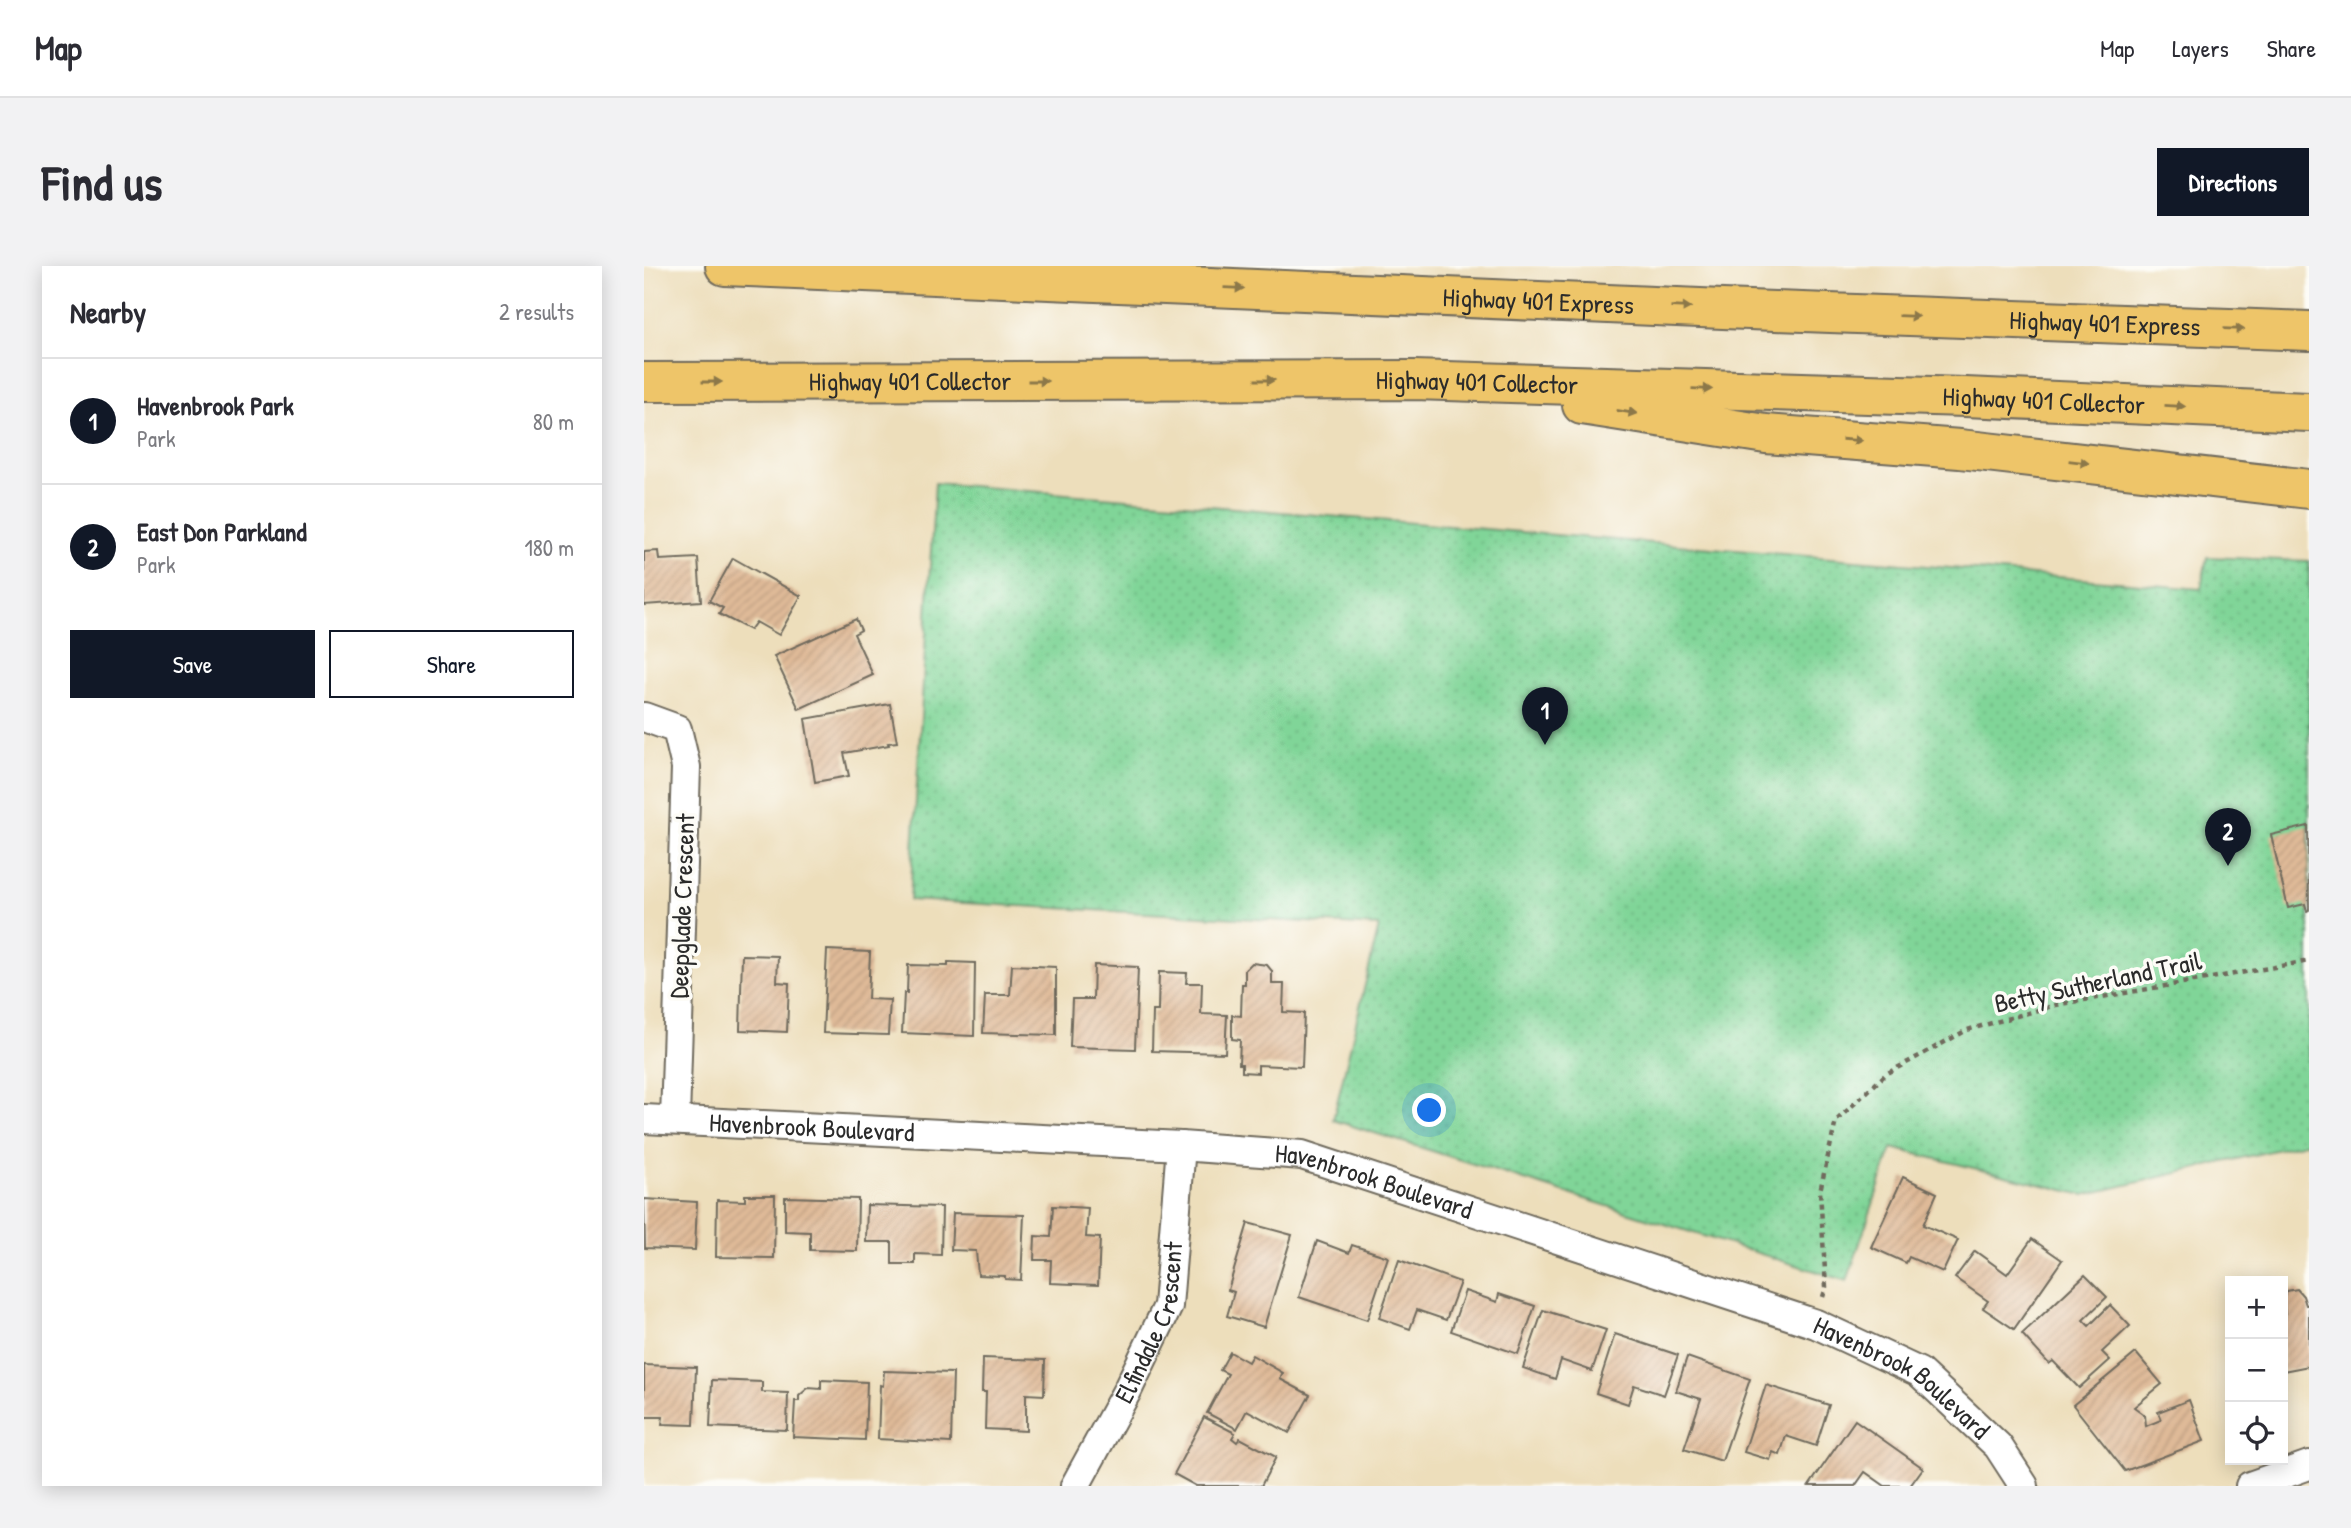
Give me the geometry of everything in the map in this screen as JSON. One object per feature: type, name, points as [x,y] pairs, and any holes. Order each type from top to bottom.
[{"type":"highway","name":"Highway 401 Express","points":[[725,266],[1696,308],[2309,331]]},
{"type":"highway","name":"Highway 401 Collector","points":[[644,382],[1414,380],[1951,396],[2309,412]]},
{"type":"highway","points":[[1414,380],[1766,434],[1960,449],[2309,489]]},
{"type":"street","name":"Deepglade Crescent","points":[[644,717],[677,729],[686,767],[675,1120]]},
{"type":"street","name":"Havenbrook Boulevard","points":[[644,1119],[1181,1146],[1302,1155],[1816,1324],[1919,1372],[1998,1446],[2024,1486]]},
{"type":"street","name":"Elfindale Crescent","points":[[1075,1486],[1127,1391],[1168,1306],[1181,1146]]},
{"type":"street","points":[[2250,1486],[2309,1465]]},
{"type":"path","name":"Betty Sutherland Trail","points":[[1816,1324],[1826,1287],[1820,1191],[1836,1121],[1886,1074],[1967,1030],[2056,1005],[2309,961]]},
{"type":"green space","points":[[935,483],[2201,589],[2207,557],[2309,561],[2309,1142],[2084,1195],[1892,1148],[1847,1281],[1333,1120],[1379,926],[910,900]]},
{"type":"building","points":[[658,551],[659,560],[698,558],[701,601],[644,605],[644,552]]},
{"type":"building","points":[[733,558],[801,596],[779,635],[756,622],[750,630],[719,614],[723,608],[709,601]]},
{"type":"building","points":[[856,619],[861,630],[854,634],[873,675],[799,709],[774,656]]},
{"type":"building","points":[[890,704],[897,742],[844,753],[849,776],[815,782],[805,719]]},
{"type":"building","points":[[2308,826],[2307,911],[2305,904],[2288,908],[2271,835]]},
{"type":"building","points":[[827,950],[870,952],[868,999],[890,1000],[888,1035],[823,1033]]},
{"type":"building","points":[[742,955],[778,956],[777,982],[789,983],[787,1032],[740,1030]]},
{"type":"building","points":[[948,962],[975,963],[974,1036],[902,1033],[908,965],[948,966]]},
{"type":"building","points":[[1252,963],[1267,965],[1272,971],[1272,984],[1284,984],[1283,1012],[1304,1013],[1302,1067],[1258,1065],[1258,1073],[1242,1072],[1242,1064],[1239,1064],[1240,1040],[1232,1039],[1232,1015],[1241,1016],[1242,984],[1245,984],[1245,970]]},
{"type":"building","points":[[1012,965],[1056,967],[1056,1035],[983,1033],[985,995],[1010,995]]},
{"type":"building","points":[[1094,965],[1138,967],[1135,1049],[1070,1047],[1072,999],[1093,999]]},
{"type":"building","points":[[1159,972],[1187,973],[1186,983],[1202,983],[1201,1014],[1227,1015],[1225,1053],[1152,1051],[1153,1011],[1158,1011]]},
{"type":"building","points":[[1903,1177],[1937,1193],[1923,1225],[1958,1240],[1943,1272],[1909,1257],[1906,1263],[1871,1247]]},
{"type":"building","points":[[745,1195],[775,1195],[774,1258],[716,1257],[717,1200],[745,1201]]},
{"type":"building","points":[[785,1197],[858,1199],[857,1251],[810,1250],[810,1232],[785,1231]]},
{"type":"building","points":[[644,1199],[697,1202],[695,1250],[645,1248]]},
{"type":"building","points":[[867,1205],[942,1207],[941,1255],[915,1254],[915,1264],[892,1264],[892,1242],[866,1242]]},
{"type":"building","points":[[1053,1206],[1088,1208],[1086,1237],[1100,1238],[1098,1285],[1050,1283],[1051,1260],[1034,1260],[1035,1236],[1051,1237]]},
{"type":"building","points":[[953,1213],[1024,1215],[1021,1280],[1005,1279],[1005,1276],[978,1275],[976,1251],[951,1250]]},
{"type":"building","points":[[1248,1223],[1292,1235],[1264,1327],[1227,1316],[1234,1292],[1228,1290]]},
{"type":"building","points":[[2032,1239],[2062,1260],[2014,1329],[1983,1308],[1988,1301],[1955,1278],[1975,1251],[2007,1274]]},
{"type":"building","points":[[1317,1241],[1349,1253],[1352,1245],[1388,1257],[1367,1320],[1299,1297]]},
{"type":"building","points":[[1399,1260],[1460,1282],[1446,1320],[1417,1310],[1410,1329],[1379,1318]]},
{"type":"building","points":[[2085,1275],[2107,1297],[2083,1320],[2089,1326],[2110,1305],[2130,1326],[2102,1352],[2110,1360],[2079,1388],[2053,1361],[2049,1364],[2022,1334]]},
{"type":"building","points":[[2297,1289],[2306,1305],[2309,1305],[2309,1366],[2288,1370],[2288,1339],[2288,1291]]},
{"type":"building","points":[[1465,1291],[1497,1302],[1499,1294],[1535,1306],[1518,1354],[1451,1331]]},
{"type":"building","points":[[1543,1310],[1606,1330],[1592,1371],[1561,1360],[1555,1379],[1523,1368]]},
{"type":"building","points":[[1615,1334],[1678,1355],[1664,1395],[1634,1385],[1628,1404],[1596,1393]]},
{"type":"building","points":[[1230,1352],[1248,1362],[1252,1355],[1283,1373],[1280,1379],[1310,1395],[1289,1433],[1247,1410],[1237,1429],[1207,1413],[1228,1374],[1220,1370]]},
{"type":"building","points":[[2136,1353],[2162,1384],[2134,1407],[2145,1415],[2146,1426],[2161,1420],[2158,1412],[2189,1400],[2204,1441],[2125,1471],[2073,1405]]},
{"type":"building","points":[[1687,1357],[1750,1379],[1722,1461],[1684,1449],[1701,1399],[1676,1391]]},
{"type":"building","points":[[983,1358],[1045,1360],[1044,1395],[1026,1394],[1026,1431],[985,1429]]},
{"type":"building","points":[[644,1365],[696,1367],[694,1425],[662,1424],[663,1417],[644,1417]]},
{"type":"building","points":[[884,1371],[953,1373],[951,1443],[878,1439],[880,1385],[883,1386]]},
{"type":"building","points":[[712,1380],[762,1382],[762,1392],[788,1393],[787,1430],[710,1427]]},
{"type":"building","points":[[821,1380],[867,1382],[865,1440],[793,1437],[795,1401],[799,1401],[799,1396],[808,1388],[821,1389]]},
{"type":"building","points":[[1766,1385],[1829,1405],[1816,1446],[1786,1436],[1780,1455],[1773,1452],[1770,1460],[1744,1452]]},
{"type":"building","points":[[1204,1417],[1235,1433],[1232,1438],[1237,1442],[1240,1438],[1276,1457],[1261,1486],[1196,1486],[1174,1474]]},
{"type":"building","points":[[1855,1420],[1923,1468],[1910,1486],[1885,1486],[1865,1472],[1855,1486],[1809,1486]]},
{"type":"place","name":"Havenbrook Park","points":[[1545,745]]},
{"type":"place","name":"East Don Parkland","points":[[2228,866]]}]
